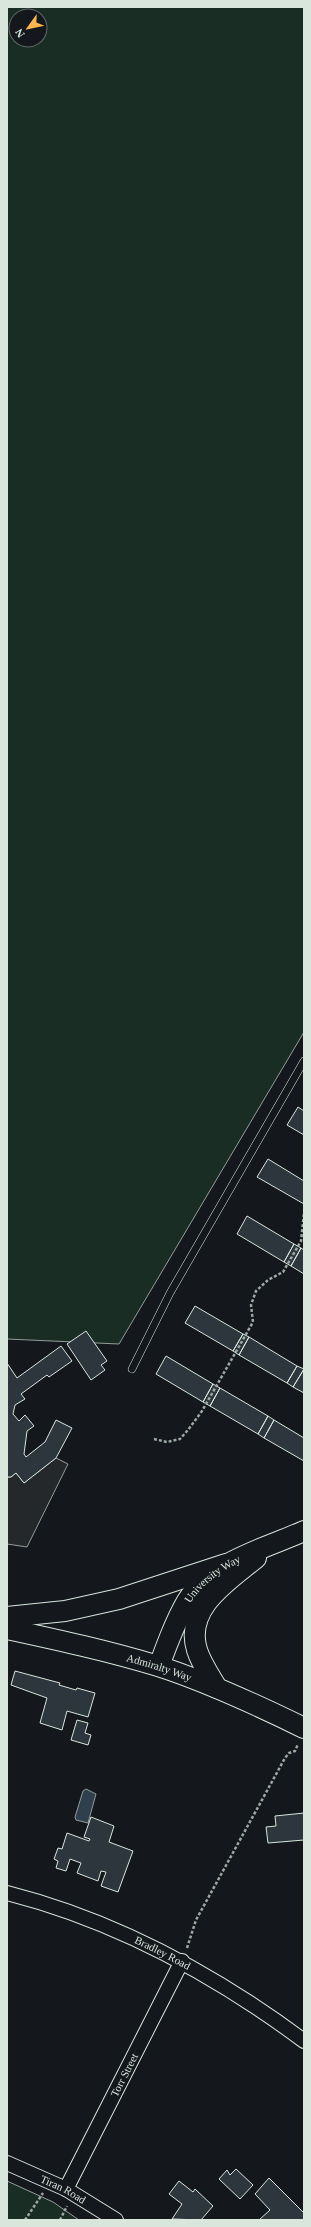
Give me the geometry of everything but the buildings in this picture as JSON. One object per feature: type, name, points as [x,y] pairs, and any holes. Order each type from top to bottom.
[{"type":"main road","name":"University Way","points":[[159,1666],[174,1627],[188,1600],[207,1579],[226,1564],[304,1531]]},
{"type":"main road","points":[[217,1688],[197,1650],[194,1636],[198,1615],[211,1598],[271,1545]]},
{"type":"main road","points":[[7,1617],[65,1611],[119,1599],[226,1564]]},
{"type":"main road","name":"Admiralty Way","points":[[7,1629],[107,1652],[159,1666],[217,1688],[304,1728]]},
{"type":"street","name":"Bradley Road","points":[[7,1893],[109,1927],[182,1962],[217,1981],[265,2012],[304,2041]]},
{"type":"street","name":"Torr Street","points":[[66,2188],[182,1962]]},
{"type":"street","name":"Tiran Road","points":[[7,2163],[66,2188],[116,2220]]},
{"type":"lane","points":[[132,1368],[170,1293],[304,1061]]},
{"type":"path","points":[[154,1439],[167,1442],[180,1439],[202,1411],[253,1322],[251,1305],[256,1291],[268,1280],[283,1272],[301,1241],[304,1213]]},
{"type":"path","points":[[182,1962],[196,1920],[289,1753]]},
{"type":"path","points":[[25,2220],[51,2181]]},
{"type":"green space","points":[[7,7],[304,7],[304,1032],[119,1344],[7,1339]]},
{"type":"green space","points":[[7,2181],[53,2202],[79,2220],[7,2220]]},
{"type":"shaded area","points":[[56,1458],[68,1464],[27,1547],[7,1544],[7,1477],[11,1477],[16,1473],[24,1483]]},
{"type":"water","points":[[86,1789],[96,1794],[88,1823],[76,1820],[75,1817],[83,1791]]}]
